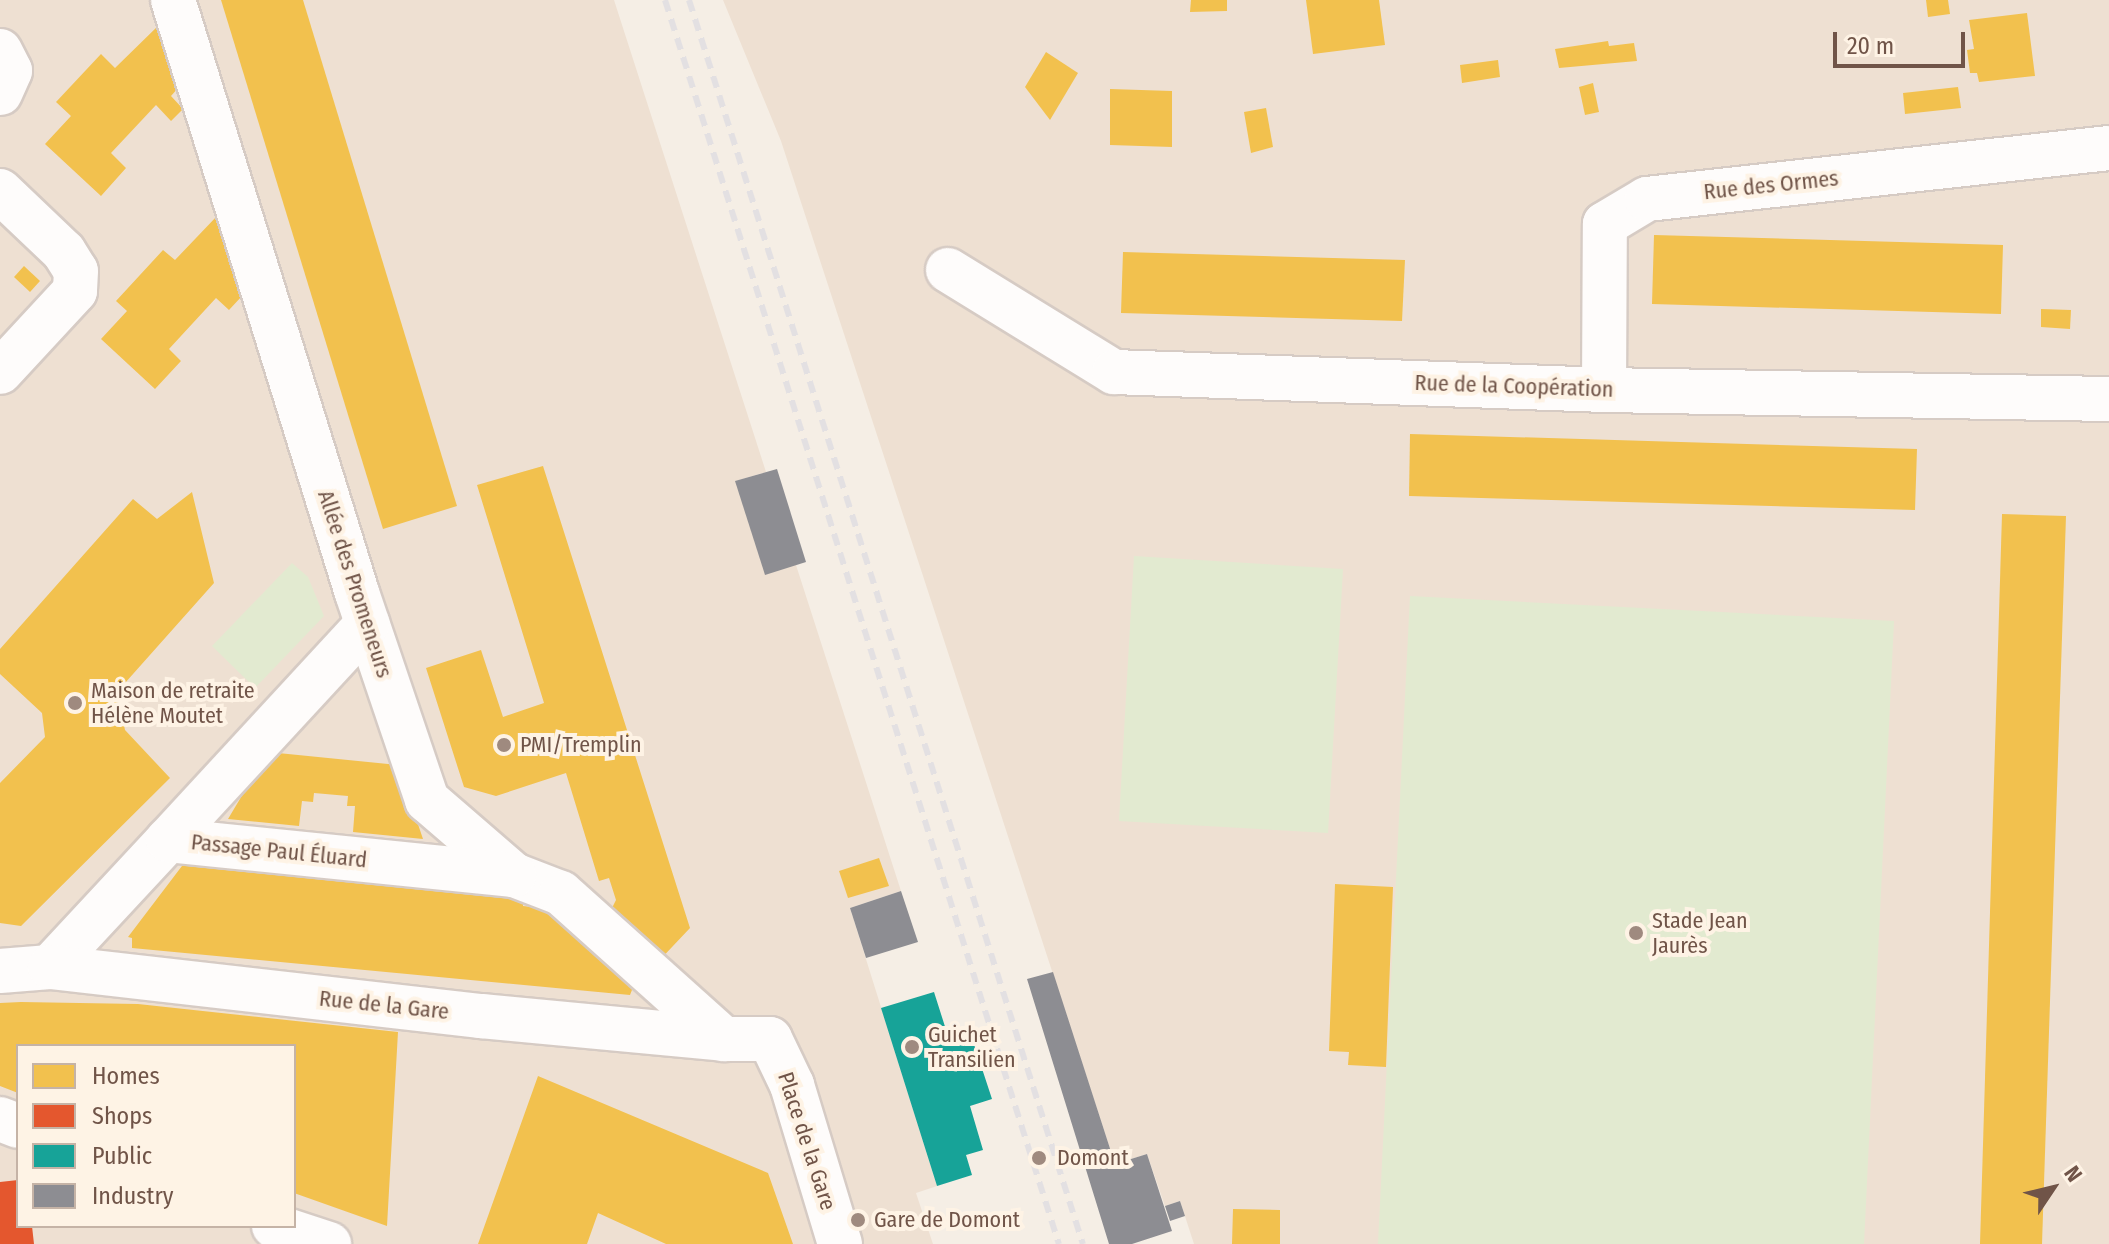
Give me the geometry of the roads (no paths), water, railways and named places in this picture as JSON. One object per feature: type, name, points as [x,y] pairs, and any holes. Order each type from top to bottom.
[{"type":"street","name":"Allée des Promeneurs","points":[[173,0],[367,624],[427,800],[514,875],[561,893],[724,1039]]},
{"type":"street","points":[[0,51],[10,71],[0,93]]},
{"type":"street","name":"Rue des Ormes","points":[[1604,390],[1605,224],[1647,199],[2109,148]]},
{"type":"street","points":[[0,191],[64,252],[76,271],[75,291],[0,372]]},
{"type":"street","name":"Rue de la Coopération","points":[[948,270],[1114,372],[1604,390],[2109,399]]},
{"type":"street","points":[[168,840],[367,624]]},
{"type":"street","name":"Passage Paul Éluard","points":[[50,967],[168,840],[514,875]]},
{"type":"street","name":"Rue de la Gare","points":[[0,971],[50,967],[481,1016],[724,1039],[770,1039]]},
{"type":"street","name":"Place de la Gare","points":[[770,1039],[792,1085],[840,1244]]},
{"type":"railway","points":[[665,0],[1059,1244]]},
{"type":"railway","points":[[689,0],[1083,1244]]},
{"type":"place","name":"Maison de retraite Hélène Moutet","points":[[75,703]]},
{"type":"place","name":"PMI/Tremplin","points":[[504,745]]},
{"type":"place","name":"Stade Jean Jaurès","points":[[1636,933]]},
{"type":"place","name":"Guichet Transilien","points":[[912,1047]]},
{"type":"place","name":"Domont","points":[[1039,1158]]},
{"type":"place","name":"Gare de Domont","points":[[858,1220]]}]
